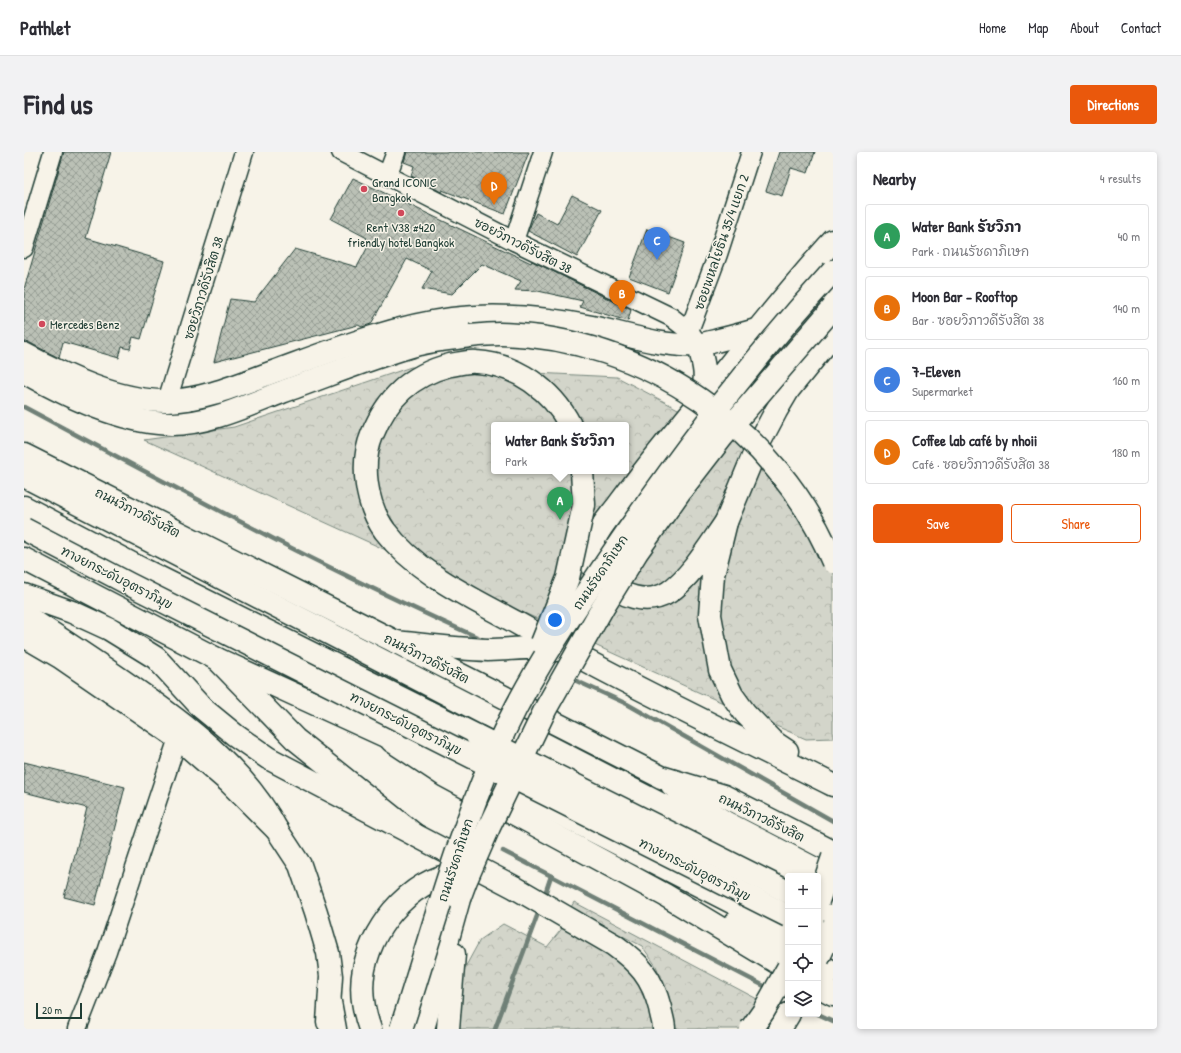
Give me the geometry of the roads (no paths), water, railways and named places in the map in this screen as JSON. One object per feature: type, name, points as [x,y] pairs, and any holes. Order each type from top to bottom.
[{"type":"main road","points":[[726,522],[685,578],[669,592],[656,598],[641,599],[626,595],[606,582],[592,567],[590,557],[591,549],[595,538],[605,522],[648,465],[723,374],[756,330],[833,241]]},
{"type":"main road","name":"ถนนรัชดาภิเษก","points":[[401,1029],[458,845],[494,752],[521,696],[583,597],[621,540],[674,466],[736,385],[833,271]]},
{"type":"main road","name":"ถนนรัชดาภิเษก","points":[[423,1029],[459,899],[466,880],[489,827],[546,708],[603,607],[637,552],[681,490],[722,437],[833,308]]},
{"type":"main road","points":[[24,354],[45,365],[87,383],[145,400],[167,401],[186,399],[229,388],[341,347],[417,324],[453,319],[490,316],[536,318],[590,326],[670,344],[694,338],[756,330]]},
{"type":"main road","points":[[24,372],[108,412],[149,423],[173,424],[216,416],[380,356],[420,344],[470,336],[499,334],[537,337],[570,342],[617,356],[651,370],[670,380],[712,408],[742,432],[767,457],[786,481],[826,544],[833,562]]},
{"type":"main road","points":[[833,335],[789,389],[757,447],[726,522],[713,575],[710,615],[720,670],[732,695],[745,713],[772,741],[833,784]]},
{"type":"main road","points":[[694,338],[705,371],[705,382],[696,406]]},
{"type":"main road","points":[[568,422],[556,404],[546,393],[516,372],[492,364],[474,361],[441,368],[423,375],[405,387],[389,401],[378,420],[368,443],[366,459],[370,500],[381,523],[395,542],[418,564],[450,586],[569,653],[833,784]]},
{"type":"main road","name":"ถนนวิภาวดีรังสิต","points":[[24,455],[662,777],[724,796],[833,852]]},
{"type":"main road","points":[[521,696],[568,578],[584,505],[582,474]]},
{"type":"main road","name":"ถนนวิภาวดีรังสิต","points":[[24,476],[794,873]]},
{"type":"main road","name":"ทางยกระดับอุตราภิมุข","points":[[24,507],[143,569],[785,890]]},
{"type":"main road","name":"ทางยกระดับอุตราภิมุข","points":[[24,529],[143,591],[785,914]]},
{"type":"main road","points":[[24,559],[215,658],[383,735],[445,755],[785,929]]},
{"type":"main road","points":[[24,595],[72,612],[109,629],[156,658],[202,708],[234,734],[268,758],[487,873],[614,945],[639,966],[652,983],[657,996],[664,1029]]},
{"type":"main road","points":[[24,615],[102,665],[180,721],[215,752],[257,797],[268,812],[277,830],[300,865],[316,912],[328,953],[331,976],[328,1029]]},
{"type":"main road","points":[[24,636],[60,657],[178,738],[230,782],[277,830]]},
{"type":"main road","points":[[396,642],[464,650],[518,648],[552,649],[569,653]]},
{"type":"main road","points":[[215,658],[295,739],[415,835]]},
{"type":"main road","points":[[383,735],[445,776],[666,895],[785,966]]},
{"type":"main road","points":[[662,777],[697,805],[751,836],[833,878]]},
{"type":"main road","points":[[821,891],[833,857]]},
{"type":"main road","points":[[370,1029],[363,1006],[362,986],[364,970],[370,949],[379,929],[392,912],[407,897],[418,889],[441,877],[458,873],[487,873]]},
{"type":"main road","points":[[821,887],[833,893]]},
{"type":"main road","points":[[666,895],[748,929],[785,947]]},
{"type":"main road","points":[[448,1029],[459,899]]},
{"type":"main road","points":[[821,909],[833,915]]},
{"type":"main road","points":[[821,952],[833,926]]},
{"type":"main road","points":[[821,933],[833,939]]},
{"type":"main road","points":[[821,948],[833,954]]},
{"type":"main road","points":[[821,966],[833,972]]},
{"type":"main road","points":[[751,1029],[763,1012],[785,973]]},
{"type":"main road","points":[[821,988],[833,994]]},
{"type":"main road","points":[[330,1002],[335,1029]]},
{"type":"main road","points":[[780,1029],[787,1017]]},
{"type":"street","points":[[24,248],[53,152]]},
{"type":"street","name":"ซอยวิภาวดีรังสิต 38","points":[[167,401],[244,152]]},
{"type":"street","name":"ซอยวิภาวดีรังสิต 38","points":[[341,152],[514,241],[671,318],[694,338]]},
{"type":"street","points":[[387,176],[396,152]]},
{"type":"street","points":[[514,241],[543,152]]},
{"type":"street","name":"ซอยพหลโยธิน 35/4 แยก 2","points":[[694,338],[718,254],[752,152]]},
{"type":"street","points":[[77,1029],[107,952],[178,738]]},
{"type":"waterway","points":[[24,407],[310,558],[486,641]]},
{"type":"waterway","points":[[570,678],[627,704],[833,821]]},
{"type":"waterway","points":[[503,851],[770,989]]},
{"type":"waterway","points":[[544,897],[551,876]]},
{"type":"waterway","points":[[495,1029],[540,908]]},
{"type":"waterway","points":[[780,994],[785,996]]},
{"type":"waterway","points":[[821,1015],[833,1021]]},
{"type":"place","name":"Grand ICONIC Bangkok","points":[[364,189]]},
{"type":"place","name":"Coffee lab café by nhoii","points":[[494,205]]},
{"type":"place","name":"Rent V38 #420 friendly hotel Bangkok","points":[[401,213]]},
{"type":"place","name":"7-Eleven","points":[[657,260]]},
{"type":"place","name":"Moon Bar - Rooftop","points":[[622,313]]},
{"type":"place","name":"Mercedes Benz","points":[[42,324]]},
{"type":"place","name":"Water Bank รัชวิภา","points":[[560,520]]}]
